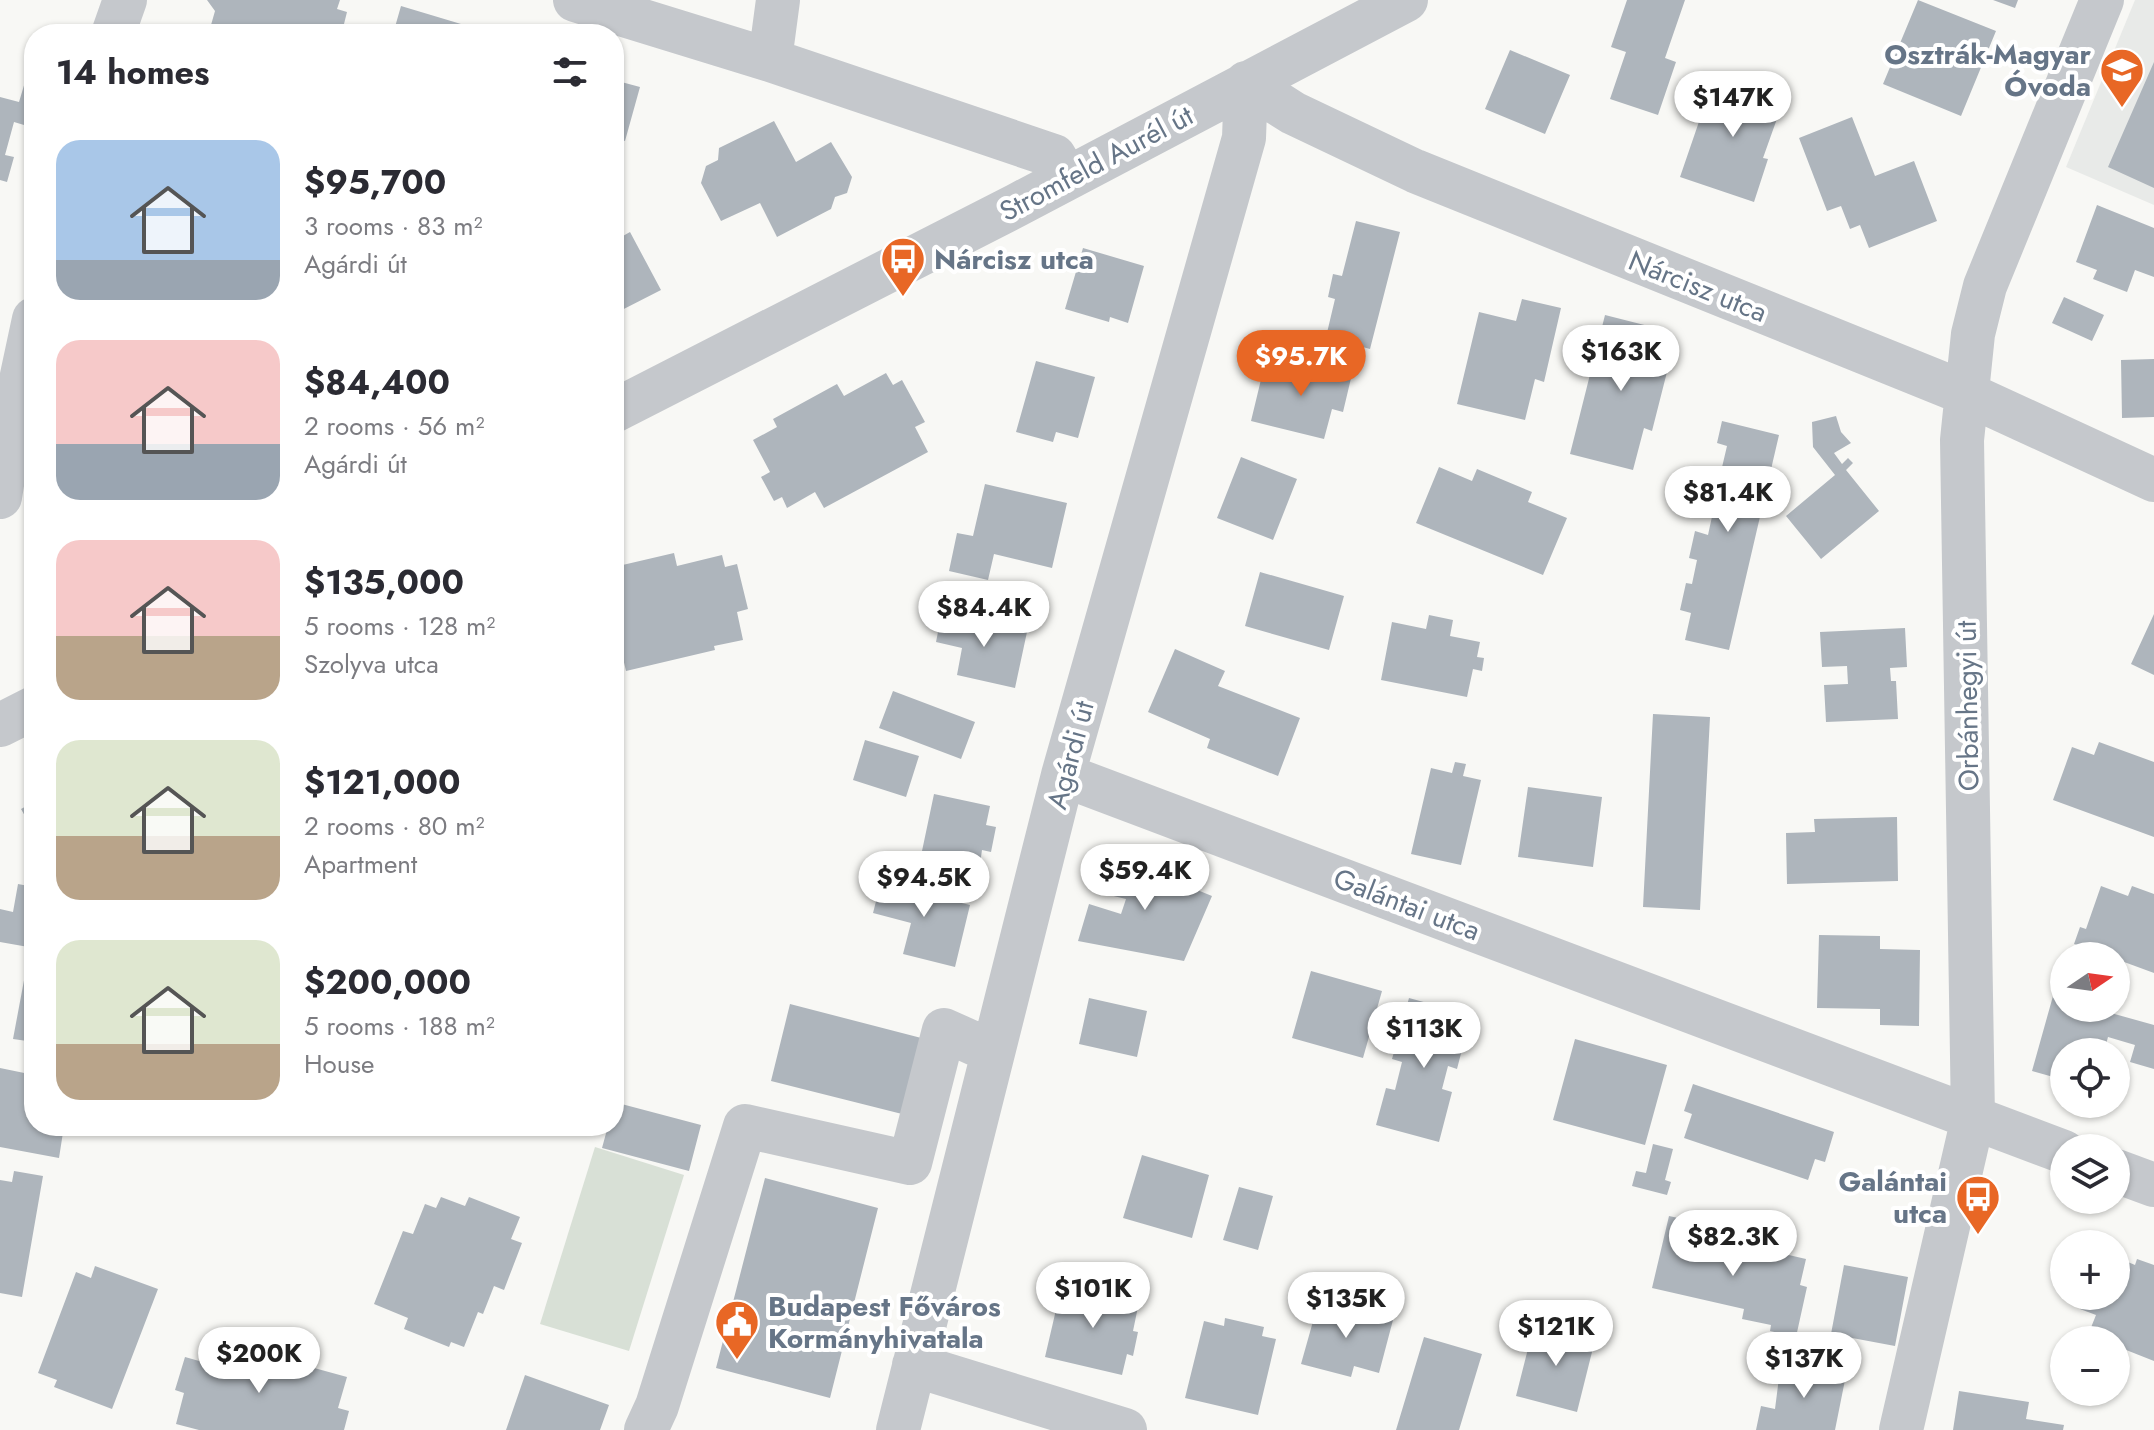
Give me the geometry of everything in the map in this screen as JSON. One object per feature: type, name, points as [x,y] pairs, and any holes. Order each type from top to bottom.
[{"type":"street","points":[[117,24],[125,0]]},
{"type":"street","points":[[575,0],[770,60],[1054,156],[1067,178]]},
{"type":"street","points":[[770,60],[778,0]]},
{"type":"street","name":"Stromfeld Aurél út","points":[[624,406],[1406,0]]},
{"type":"street","name":"Orbánhegyi út","points":[[1901,1430],[1973,1118],[1962,440],[1973,334],[1985,286],[2102,0]]},
{"type":"street","name":"Nárcisz utca","points":[[1246,83],[1293,113],[1415,171],[1965,393],[2154,480]]},
{"type":"street","name":"Agárdi út","points":[[898,1430],[1063,775],[1244,138],[1246,83]]},
{"type":"street","points":[[0,497],[24,366]]},
{"type":"street","points":[[0,725],[24,713]]},
{"type":"street","name":"Galántai utca","points":[[1063,775],[2050,1147]]},
{"type":"street","points":[[646,1430],[657,1406],[745,1126],[910,1163],[944,1030],[993,1052]]},
{"type":"street","points":[[2130,1176],[2154,1185]]},
{"type":"street","points":[[914,1365],[1125,1430]]},
{"type":"shaded area","name":"Osztrák-Magyar Óvoda","points":[[2135,0],[2154,0],[2154,205],[2066,167]]},
{"type":"shaded area","points":[[595,1147],[684,1175],[629,1351],[540,1324]]},
{"type":"building","points":[[207,0],[340,0],[337,9],[347,12],[344,24],[211,24],[215,11]]},
{"type":"building","points":[[1627,0],[1685,0],[1665,58],[1676,62],[1658,115],[1610,99],[1626,52],[1611,47]]},
{"type":"building","points":[[1918,0],[1996,31],[1961,116],[1883,84]]},
{"type":"building","points":[[1993,0],[2018,0],[2015,8]]},
{"type":"building","points":[[401,6],[461,24],[396,24]]},
{"type":"building","points":[[1510,50],[1570,75],[1545,134],[1485,109]]},
{"type":"building","points":[[2154,62],[2154,188],[2108,167]]},
{"type":"building","points":[[1715,75],[1784,99],[1763,158],[1768,159],[1754,202],[1680,177]]},
{"type":"building","points":[[624,83],[640,87],[624,141]]},
{"type":"building","points":[[24,85],[24,125],[14,122],[5,155],[14,157],[7,182],[0,180],[0,97],[19,102]]},
{"type":"building","points":[[1852,117],[1875,176],[1914,161],[1937,221],[1869,248],[1860,225],[1850,229],[1841,206],[1827,211],[1799,138]]},
{"type":"building","points":[[774,121],[796,162],[831,142],[852,177],[847,193],[835,197],[831,209],[777,237],[760,203],[721,221],[701,183],[706,166],[718,160],[719,148]]},
{"type":"building","points":[[2097,205],[2154,228],[2154,277],[2135,270],[2127,292],[2093,279],[2097,270],[2076,262]]},
{"type":"building","points":[[1356,221],[1400,232],[1370,349],[1326,337],[1335,299],[1328,297],[1333,274],[1342,276]]},
{"type":"building","points":[[630,232],[661,290],[624,309],[624,235]]},
{"type":"building","points":[[1083,248],[1144,266],[1128,323],[1110,317],[1109,322],[1065,309]]},
{"type":"building","points":[[2064,297],[2104,315],[2092,341],[2052,323]]},
{"type":"building","points":[[1522,299],[1561,308],[1544,382],[1535,379],[1525,420],[1457,404],[1479,312],[1516,321]]},
{"type":"building","points":[[1605,315],[1668,331],[1658,370],[1667,372],[1652,431],[1644,428],[1633,470],[1570,454]]},
{"type":"building","points":[[2154,359],[2154,417],[2122,418],[2121,360]]},
{"type":"building","points":[[1036,361],[1095,377],[1078,438],[1056,432],[1053,442],[1016,432]]},
{"type":"building","points":[[1300,362],[1352,374],[1343,412],[1332,409],[1324,439],[1251,421],[1265,363],[1298,371]]},
{"type":"building","points":[[886,373],[893,385],[902,380],[925,422],[915,427],[928,452],[824,508],[815,492],[787,508],[782,497],[774,501],[761,477],[770,472],[753,440],[777,427],[773,419],[837,384],[844,396]]},
{"type":"building","points":[[1836,416],[1841,432],[1851,443],[1834,453],[1842,464],[1848,458],[1853,463],[1846,470],[1879,511],[1821,559],[1786,516],[1835,475],[1813,447],[1812,422]]},
{"type":"building","points":[[1722,421],[1779,435],[1729,650],[1685,640],[1691,613],[1680,610],[1686,583],[1692,584],[1697,560],[1689,558],[1695,531],[1708,535],[1713,512],[1698,509],[1706,477],[1719,480],[1727,446],[1717,443]]},
{"type":"building","points":[[1241,457],[1297,479],[1273,540],[1217,518]]},
{"type":"building","points":[[1439,467],[1472,481],[1477,469],[1532,492],[1528,502],[1567,518],[1543,575],[1416,523]]},
{"type":"building","points":[[985,484],[1067,503],[1052,568],[994,554],[988,580],[949,571],[957,533],[973,536]]},
{"type":"building","points":[[674,553],[677,566],[722,555],[725,567],[737,564],[748,609],[737,612],[743,640],[714,646],[715,650],[626,671],[624,565]]},
{"type":"building","points":[[1260,572],[1344,596],[1329,650],[1245,626]]},
{"type":"building","points":[[942,612],[1027,632],[1015,688],[957,675],[962,648],[936,642]]},
{"type":"building","points":[[2154,614],[2154,675],[2131,664]]},
{"type":"building","points":[[1429,615],[1453,620],[1450,636],[1480,642],[1477,657],[1484,658],[1482,671],[1473,669],[1467,697],[1381,680],[1392,622],[1426,629]]},
{"type":"building","points":[[1905,628],[1907,667],[1890,668],[1891,681],[1896,681],[1898,719],[1826,722],[1824,685],[1848,684],[1847,666],[1822,667],[1820,632]]},
{"type":"building","points":[[1175,649],[1225,671],[1218,686],[1300,718],[1278,776],[1207,748],[1210,739],[1148,712]]},
{"type":"building","points":[[893,691],[975,722],[961,759],[879,728]]},
{"type":"building","points":[[1653,714],[1710,717],[1700,910],[1643,907]]},
{"type":"building","points":[[865,740],[919,756],[906,797],[853,780]]},
{"type":"building","points":[[2099,742],[2154,762],[2154,837],[2053,800],[2072,747],[2094,755]]},
{"type":"building","points":[[1455,762],[1466,764],[1463,776],[1481,780],[1461,865],[1411,854],[1431,768],[1452,773]]},
{"type":"building","points":[[1528,787],[1602,797],[1593,867],[1518,857]]},
{"type":"building","points":[[934,794],[990,806],[986,825],[996,827],[991,852],[982,850],[980,864],[922,851]]},
{"type":"building","points":[[1897,817],[1898,881],[1787,884],[1786,833],[1815,832],[1814,819]]},
{"type":"building","points":[[1106,853],[1212,896],[1184,961],[1078,941],[1089,904],[1121,914],[1126,899],[1093,891]]},
{"type":"building","points":[[883,874],[939,889],[937,897],[970,905],[955,967],[903,954],[911,923],[873,913]]},
{"type":"building","points":[[18,884],[24,885],[24,946],[0,942],[0,909],[13,912]]},
{"type":"building","points":[[2101,886],[2128,896],[2132,886],[2154,894],[2154,973],[2130,964],[2130,942],[2075,942],[2080,927],[2086,929]]},
{"type":"building","points":[[1819,935],[1880,936],[1880,949],[1920,950],[1919,1026],[1880,1025],[1880,1009],[1817,1008]]},
{"type":"building","points":[[1311,971],[1382,991],[1363,1058],[1292,1038]]},
{"type":"building","points":[[24,980],[24,1041],[13,1039]]},
{"type":"building","points":[[1089,998],[1147,1011],[1137,1057],[1079,1044]]},
{"type":"building","points":[[1409,998],[1471,1015],[1457,1069],[1448,1066],[1442,1089],[1452,1092],[1439,1142],[1376,1125],[1386,1088],[1395,1090],[1402,1062],[1392,1059]]},
{"type":"building","points":[[790,1004],[929,1040],[910,1116],[771,1081]]},
{"type":"building","points":[[2050,1007],[2050,1022],[2130,1022],[2130,1018],[2154,1025],[2154,1069],[2130,1062],[2135,1045],[2130,1044],[2130,1038],[2108,1037],[2050,1038],[2050,1076],[2032,1071]]},
{"type":"building","points":[[1575,1039],[1667,1065],[1645,1145],[1553,1120]]},
{"type":"building","points":[[0,1068],[24,1073],[24,1136],[62,1136],[59,1158],[0,1147]]},
{"type":"building","points":[[1693,1084],[1834,1132],[1825,1162],[1815,1159],[1808,1180],[1684,1138],[1692,1114],[1684,1111]]},
{"type":"building","points":[[624,1105],[701,1125],[689,1171],[602,1148],[605,1136],[624,1136]]},
{"type":"building","points":[[1653,1144],[1673,1149],[1665,1180],[1671,1182],[1667,1195],[1632,1186],[1636,1171],[1646,1173]]},
{"type":"building","points":[[1142,1155],[1209,1175],[1192,1238],[1123,1218]]},
{"type":"building","points":[[14,1171],[43,1176],[22,1297],[0,1293],[0,1180],[12,1182]]},
{"type":"building","points":[[765,1178],[878,1208],[830,1398],[716,1368]]},
{"type":"building","points":[[1239,1187],[1273,1196],[1258,1250],[1223,1240]]},
{"type":"building","points":[[441,1197],[465,1206],[469,1197],[520,1217],[511,1239],[522,1243],[504,1290],[494,1286],[483,1314],[478,1312],[464,1347],[451,1342],[449,1347],[404,1329],[408,1318],[374,1304],[403,1231],[413,1234],[425,1204],[436,1208]]},
{"type":"building","points":[[1669,1216],[1683,1219],[1681,1227],[1719,1235],[1714,1257],[1736,1262],[1739,1250],[1766,1257],[1767,1250],[1806,1259],[1800,1285],[1807,1287],[1796,1337],[1770,1331],[1771,1325],[1742,1319],[1744,1309],[1652,1288]]},
{"type":"building","points":[[2137,1259],[2154,1265],[2154,1361],[2130,1352],[2130,1326],[2092,1326],[2096,1315],[2083,1310],[2130,1310],[2130,1263],[2135,1265]]},
{"type":"building","points":[[1844,1265],[1908,1277],[1895,1346],[1831,1334]]},
{"type":"building","points":[[95,1266],[158,1289],[112,1409],[54,1387],[57,1380],[38,1373],[76,1272],[91,1278]]},
{"type":"building","points":[[1062,1284],[1139,1302],[1133,1331],[1138,1332],[1133,1356],[1127,1354],[1122,1375],[1045,1357]]},
{"type":"building","points":[[1319,1300],[1393,1320],[1379,1373],[1354,1366],[1351,1377],[1301,1364]]},
{"type":"building","points":[[1225,1318],[1264,1327],[1262,1336],[1276,1339],[1258,1415],[1185,1398],[1204,1321],[1224,1326]]},
{"type":"building","points":[[1534,1325],[1595,1340],[1577,1412],[1516,1396]]},
{"type":"building","points":[[1424,1337],[1482,1354],[1459,1430],[1396,1430]]},
{"type":"building","points":[[230,1345],[347,1377],[338,1408],[349,1411],[344,1430],[199,1430],[176,1424],[184,1393],[175,1390],[185,1357],[224,1368]]},
{"type":"building","points":[[1781,1362],[1846,1375],[1835,1430],[1756,1430],[1761,1406],[1775,1409]]},
{"type":"building","points":[[525,1375],[609,1405],[600,1430],[506,1430]]},
{"type":"building","points":[[1959,1391],[2029,1402],[2026,1419],[2064,1425],[2063,1430],[1953,1430]]},
{"type":"place","name":"Osztrák-Magyar Óvoda","points":[[2122,109]]},
{"type":"place","name":"Nárcisz utca","points":[[903,298]]},
{"type":"place","name":"Galántai utca","points":[[1978,1236]]},
{"type":"place","name":"Budapest Főváros Kormányhivatala","points":[[737,1361]]}]
